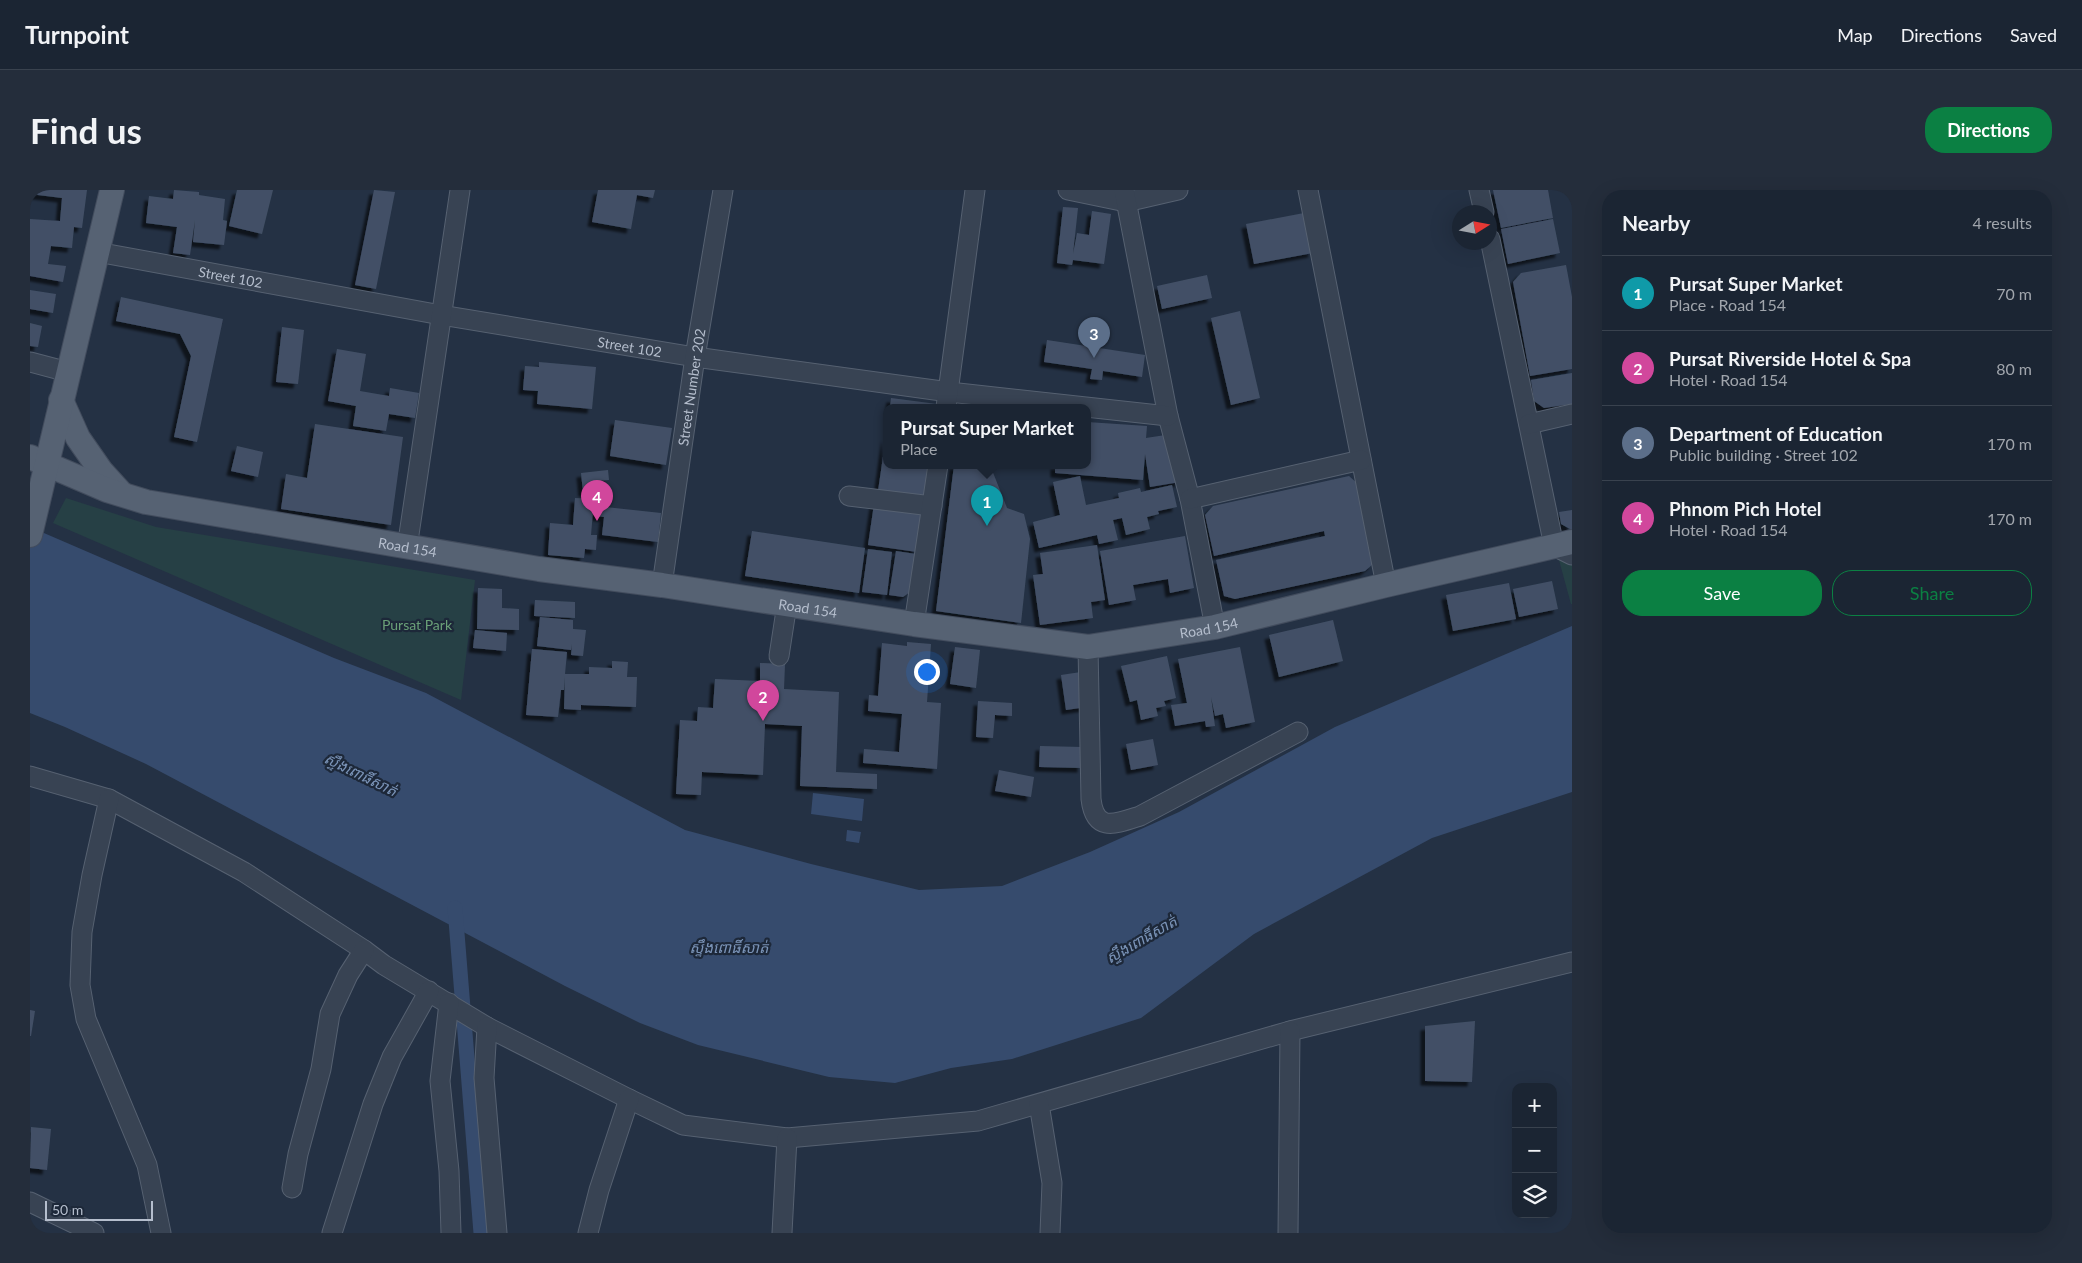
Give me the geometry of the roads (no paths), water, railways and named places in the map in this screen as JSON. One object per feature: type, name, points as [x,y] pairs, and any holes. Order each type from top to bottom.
[{"type":"main road","points":[[30,535],[40,491],[38,460],[61,400],[112,190]]},
{"type":"main road","points":[[61,400],[78,438],[101,471],[122,494]]},
{"type":"main road","name":"Road 154","points":[[38,460],[146,502],[539,569],[662,585],[914,624],[1088,647],[1215,627],[1386,584],[1566,547]]},
{"type":"street","points":[[407,548],[460,190]]},
{"type":"street","name":"Street Number 202","points":[[662,585],[695,356],[723,190]]},
{"type":"street","points":[[947,400],[975,190]]},
{"type":"street","points":[[1068,190],[1125,196],[1178,190]]},
{"type":"street","points":[[1308,190],[1386,584]]},
{"type":"street","points":[[1479,190],[1482,205]]},
{"type":"street","points":[[1125,196],[1168,416],[1190,499],[1215,627]]},
{"type":"street","points":[[1492,250],[1529,424],[1566,547]]},
{"type":"street","name":"Street 102","points":[[97,252],[441,315],[695,356],[947,400],[1002,404]]},
{"type":"street","points":[[30,362],[68,372]]},
{"type":"street","name":"Street 102","points":[[1091,410],[1168,416]]},
{"type":"street","points":[[1529,424],[1572,414]]},
{"type":"street","points":[[1190,499],[1362,460]]},
{"type":"street","points":[[914,624],[937,469]]},
{"type":"street","points":[[849,496],[932,506]]},
{"type":"street","points":[[778,656],[787,604]]},
{"type":"street","points":[[1088,647],[1091,799],[1093,813],[1097,820],[1104,823],[1116,824],[1140,816],[1298,732]]},
{"type":"street","points":[[30,776],[109,799],[244,872],[384,965],[482,1023],[628,1099],[683,1125],[787,1138],[978,1121],[1290,1032],[1572,962]]},
{"type":"street","points":[[109,799],[92,874],[82,932],[80,985],[86,1019],[147,1165],[161,1233]]},
{"type":"street","points":[[292,1188],[298,1154],[321,1069],[330,1014],[348,975],[364,950]]},
{"type":"street","points":[[332,1233],[373,1104],[392,1057],[429,992]]},
{"type":"street","points":[[451,1233],[449,1171],[440,1081],[453,1005]]},
{"type":"street","points":[[482,1023],[484,1078],[497,1233]]},
{"type":"street","points":[[1288,1233],[1290,1032]]},
{"type":"street","points":[[588,1233],[599,1190],[628,1099]]},
{"type":"street","points":[[1038,1104],[1052,1183],[1050,1233]]},
{"type":"street","points":[[782,1233],[787,1138]]},
{"type":"street","points":[[30,1202],[90,1233]]},
{"type":"water","name":"ស្ទឹងពោធិ៍សាត់","points":[[30,527],[334,658],[426,693],[685,830],[811,864],[919,890],[1002,886],[1090,852],[1179,812],[1335,727],[1572,626],[1572,792],[1432,838],[1254,934],[1141,1018],[1012,1059],[951,1068],[895,1083],[829,1077],[698,1045],[640,1023],[565,986],[146,764],[30,713]]},
{"type":"water","points":[[813,793],[864,799],[862,821],[811,814]]},
{"type":"water","points":[[847,830],[861,832],[859,843],[846,841]]},
{"type":"waterway","points":[[455,908],[481,1233]]},
{"type":"place","name":"Department of Education","points":[[1094,358]]},
{"type":"place","name":"Phnom Pich Hotel","points":[[597,521]]},
{"type":"place","name":"Pursat Super Market","points":[[987,526]]},
{"type":"place","name":"Pursat Riverside Hotel & Spa","points":[[763,721]]},
{"type":"park label","name":"Pursat Park","points":[[417,624]]}]
